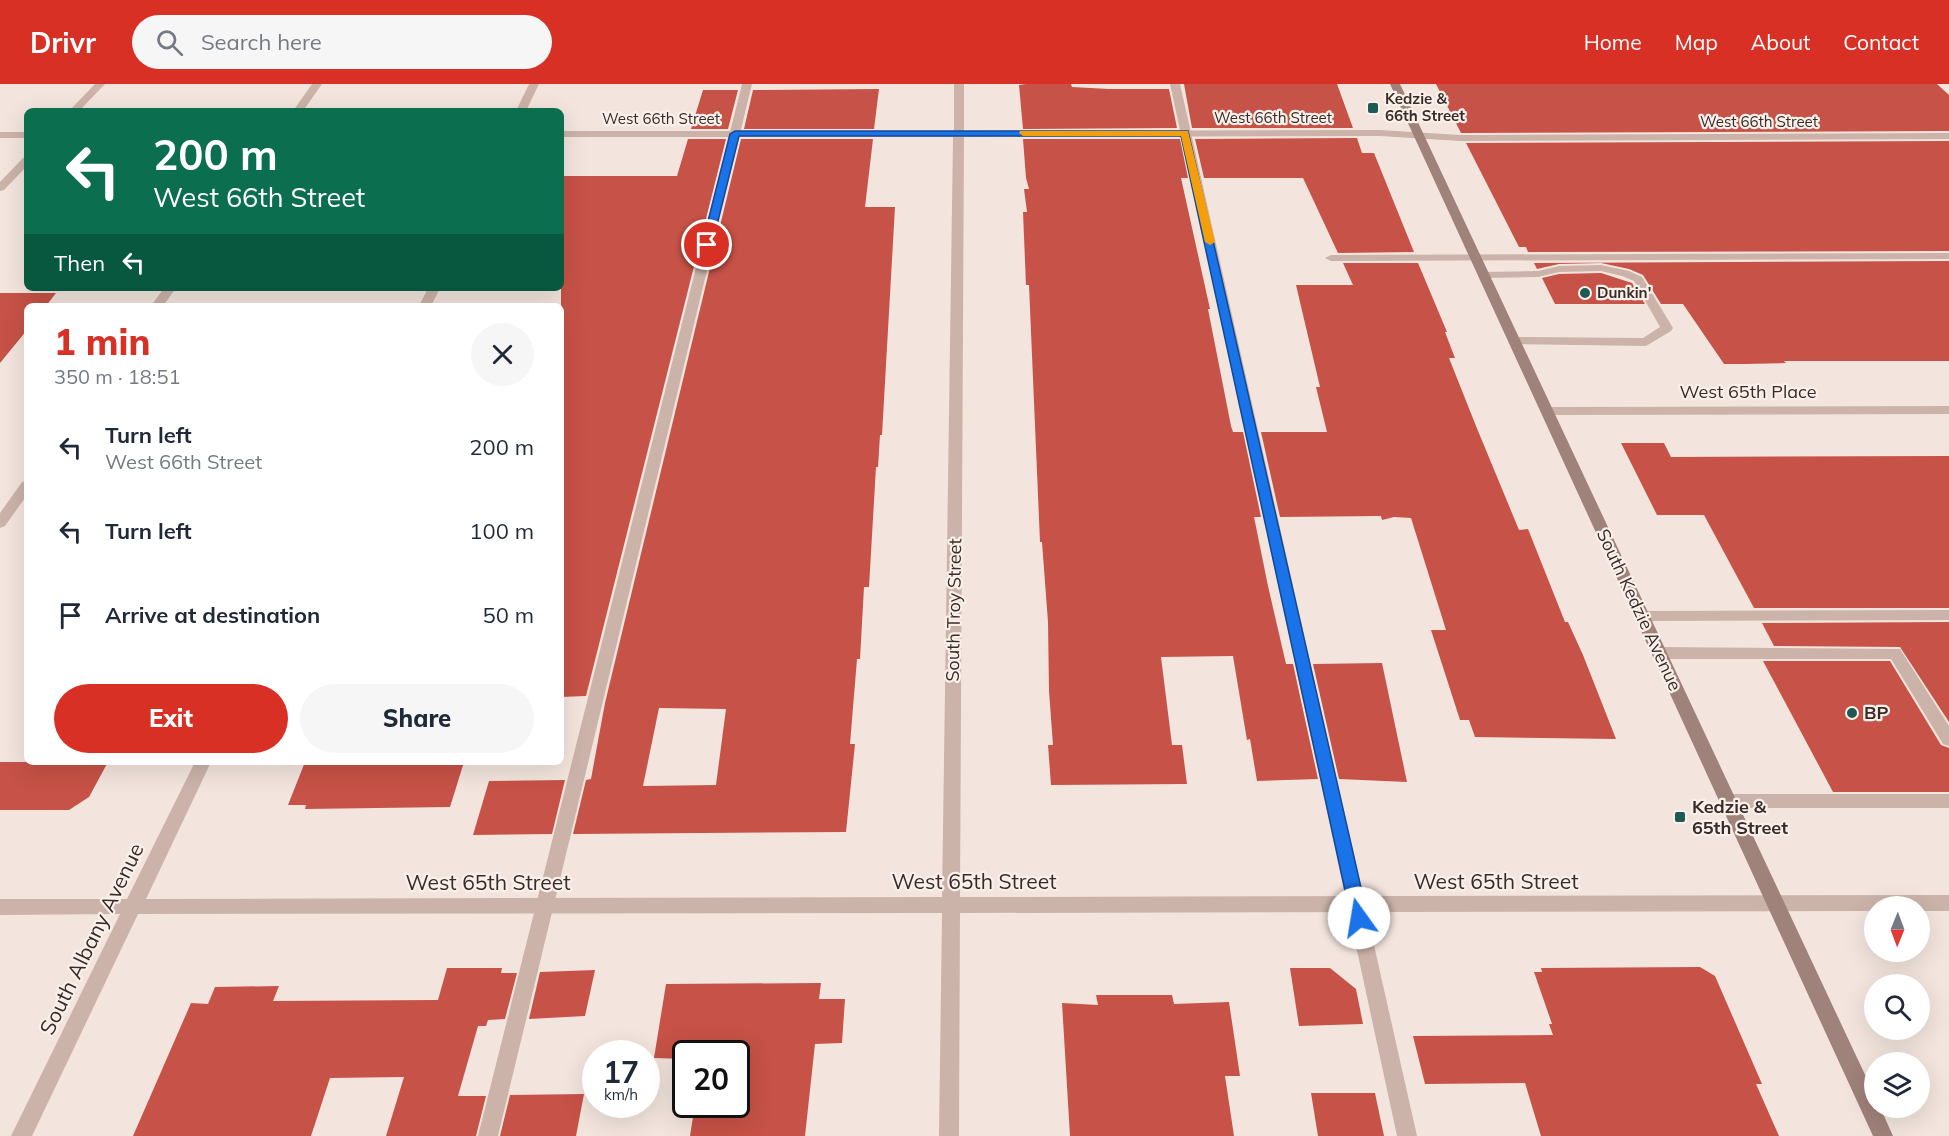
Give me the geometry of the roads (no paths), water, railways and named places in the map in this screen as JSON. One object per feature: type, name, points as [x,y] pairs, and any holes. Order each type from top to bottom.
[{"type":"main road","name":"South Kedzie Avenue","points":[[1395,84],[1883,1136]]},
{"type":"street","points":[[77,108],[100,84]]},
{"type":"street","points":[[300,108],[317,84]]},
{"type":"street","points":[[522,108],[534,84]]},
{"type":"street","points":[[488,1136],[747,84]]},
{"type":"street","name":"South Troy Street","points":[[949,1136],[959,84]]},
{"type":"street","points":[[1175,84],[1407,1136]]},
{"type":"street","name":"West 66th Street","points":[[564,134],[1185,133],[1419,135],[1460,138],[1949,136]]},
{"type":"street","points":[[0,135],[24,135]]},
{"type":"street","points":[[0,188],[24,163]]},
{"type":"street","points":[[1331,258],[1949,256]]},
{"type":"street","points":[[1484,275],[1538,274],[1559,269],[1601,268],[1625,273],[1638,279],[1667,328],[1646,342],[1514,341]]},
{"type":"street","name":"West 65th Place","points":[[1547,411],[1949,410]]},
{"type":"street","points":[[0,523],[24,489]]},
{"type":"street","points":[[1642,616],[1949,615]]},
{"type":"street","points":[[1659,653],[1895,653],[1949,740]]},
{"type":"street","name":"South Albany Avenue","points":[[21,1136],[202,765]]},
{"type":"street","points":[[1728,801],[1949,801]]},
{"type":"street","name":"West 65th Street","points":[[0,907],[1949,903]]},
{"type":"place","name":"Kedzie & 66th Street","points":[[1373,108]]},
{"type":"place","name":"Dunkin'","points":[[1585,293]]},
{"type":"place","name":"BP","points":[[1852,713]]},
{"type":"place","name":"Kedzie & 65th Street","points":[[1680,817]]}]
